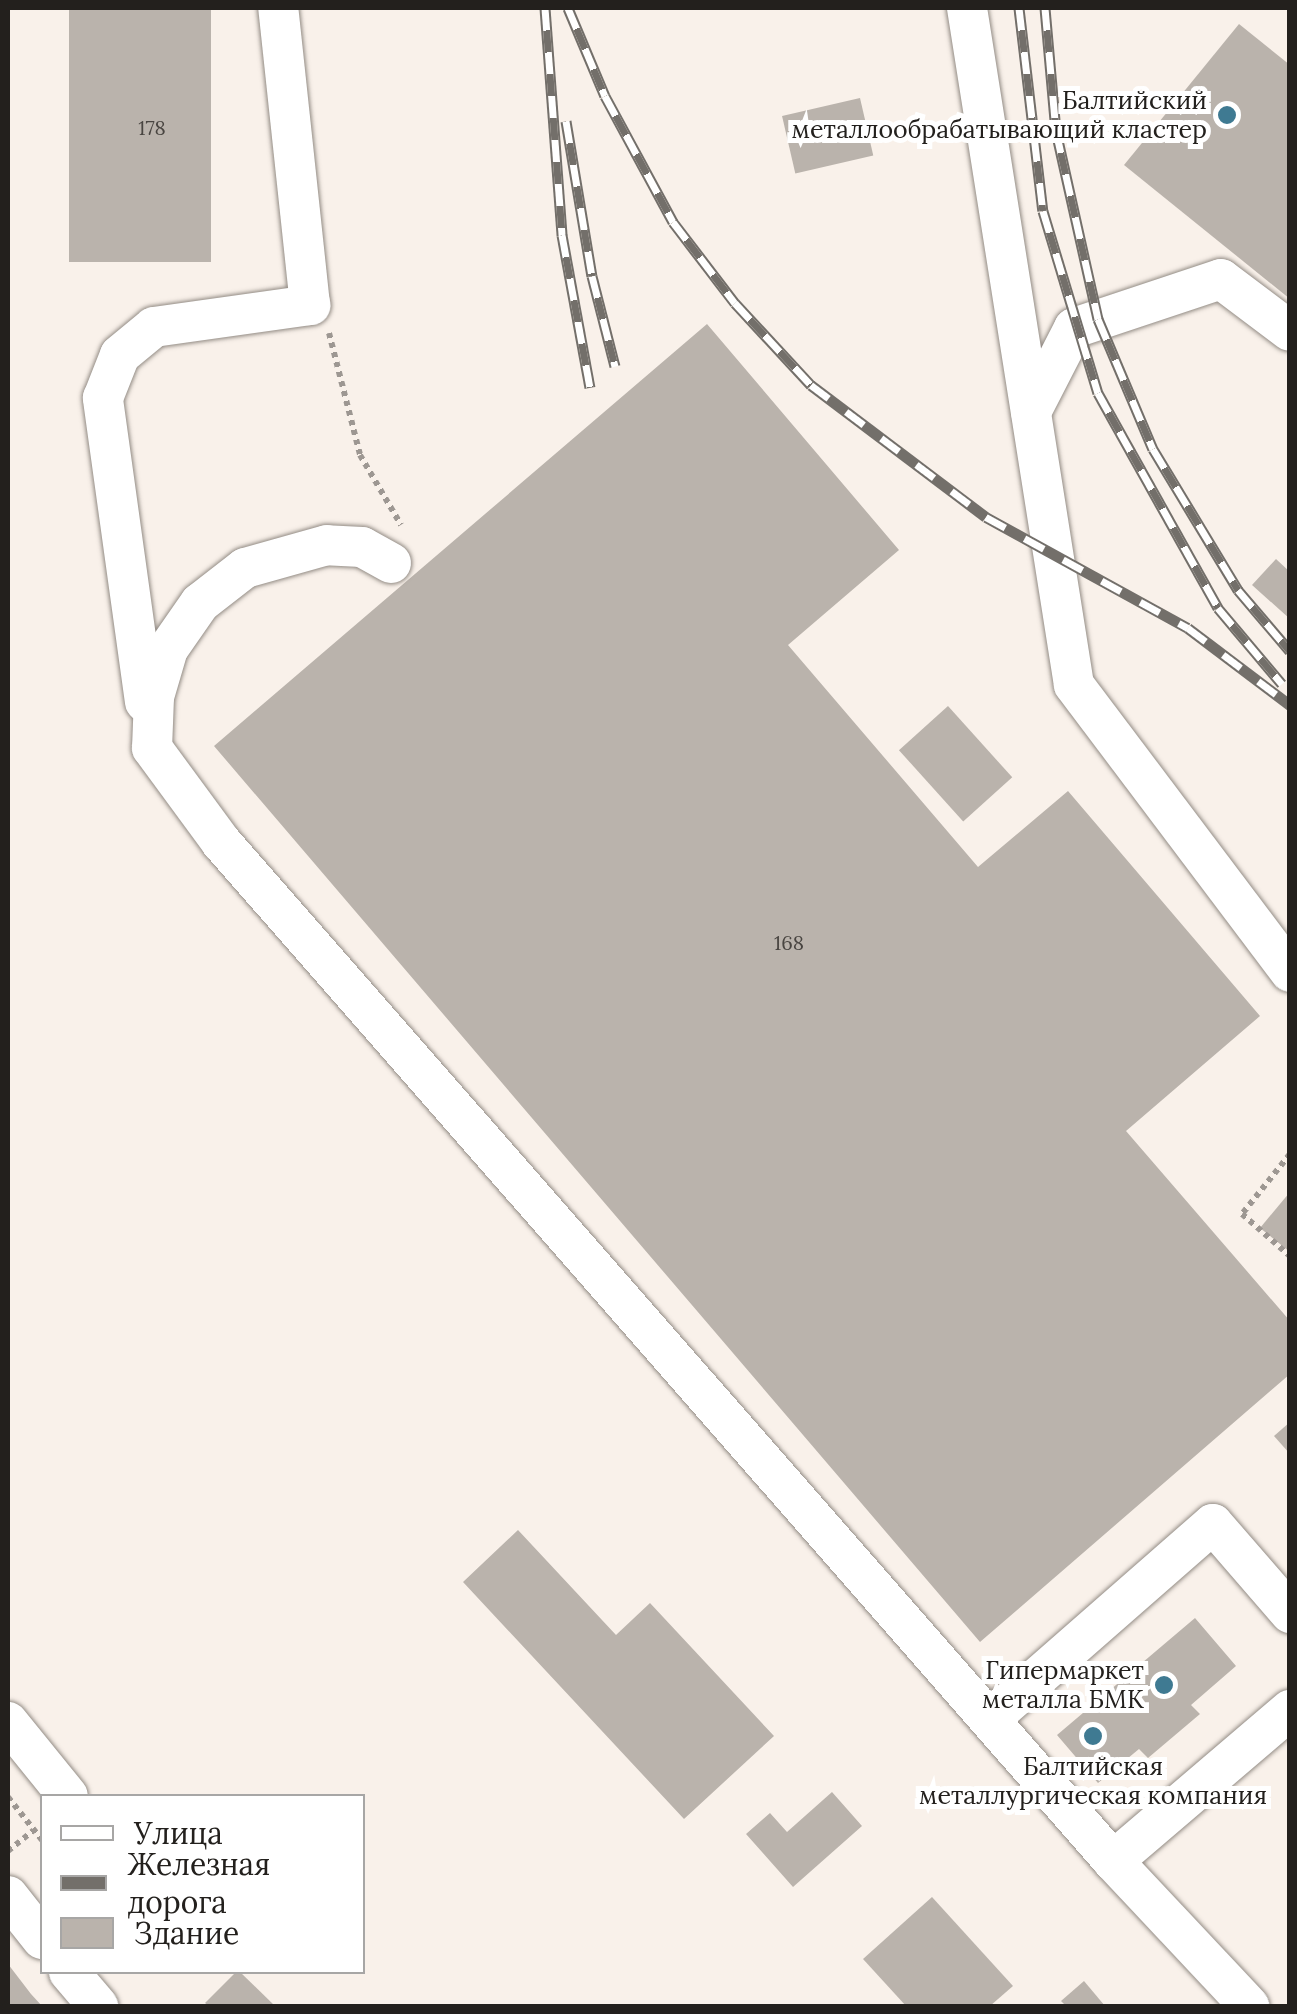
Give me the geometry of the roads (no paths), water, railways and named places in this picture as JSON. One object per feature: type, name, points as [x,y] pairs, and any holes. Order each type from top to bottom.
[{"type":"lane","points":[[278,8],[310,305],[174,320],[137,337],[108,376],[102,416],[152,748],[221,842],[1113,1861],[1249,2006]]},
{"type":"lane","points":[[967,8],[1074,685],[1290,972]]},
{"type":"lane","points":[[1031,412],[1074,328],[1222,279],[1290,331]]},
{"type":"lane","points":[[152,748],[154,697],[168,650],[200,603],[245,568],[327,545],[398,546]]},
{"type":"lane","points":[[990,1719],[1213,1524],[1290,1613]]},
{"type":"lane","points":[[1113,1861],[1290,1710]]},
{"type":"lane","points":[[8,1722],[66,1794]]},
{"type":"lane","points":[[8,1896],[40,1936]]},
{"type":"railway","points":[[545,8],[562,235],[590,387]]},
{"type":"railway","points":[[568,8],[605,96],[673,222],[735,303],[811,385],[986,517],[1188,628],[1290,705]]},
{"type":"railway","points":[[1019,8],[1043,211],[1098,393],[1218,608],[1282,684]]},
{"type":"railway","points":[[1045,8],[1056,131],[1098,319],[1153,449],[1238,590],[1290,651]]},
{"type":"railway","points":[[566,121],[592,276],[615,366]]},
{"type":"place","name":"Балтийский металлообрабатывающий кластер","points":[[1227,115]]},
{"type":"place","name":"Гипермаркет металла БМК","points":[[1164,1685]]},
{"type":"place","name":"Балтийская металлургическая компания","points":[[1093,1736]]}]
